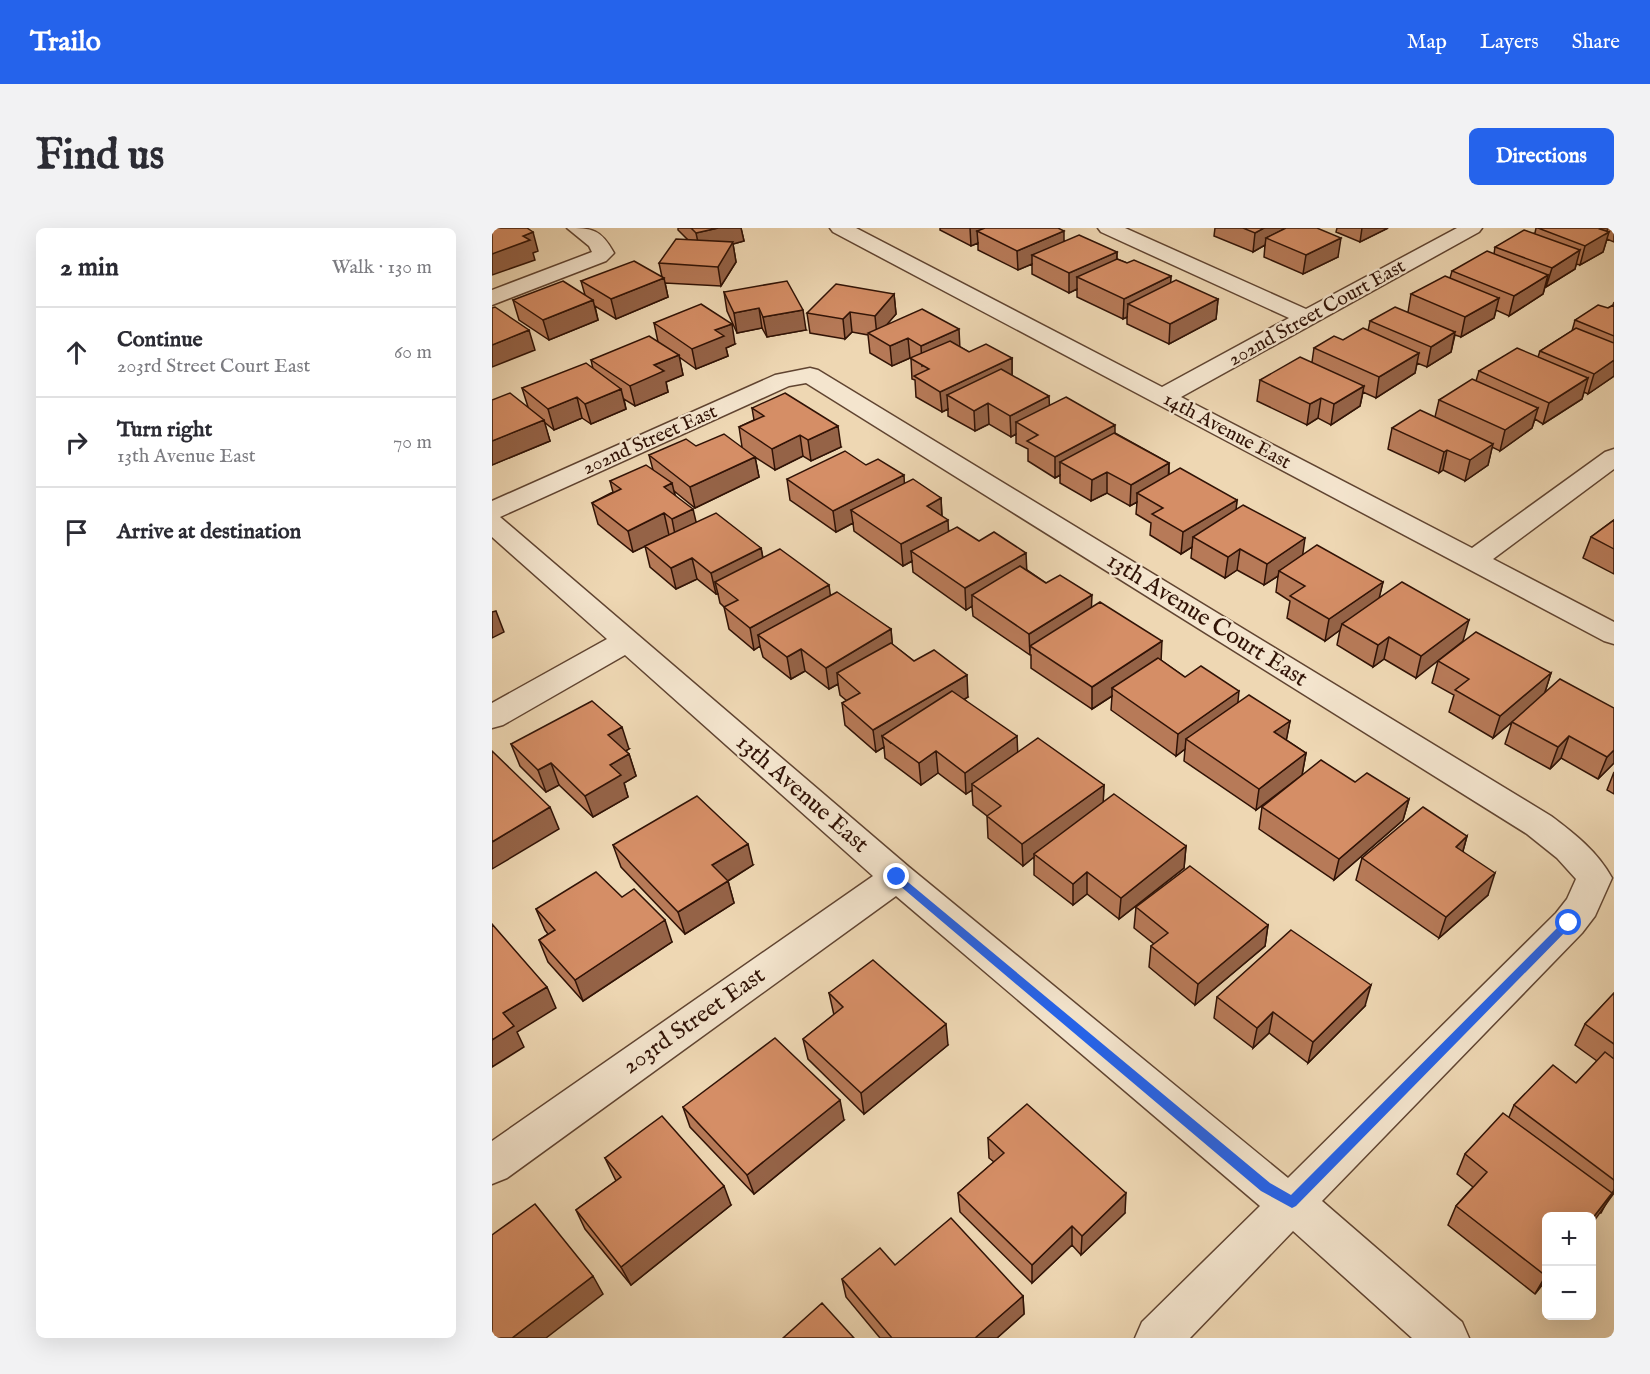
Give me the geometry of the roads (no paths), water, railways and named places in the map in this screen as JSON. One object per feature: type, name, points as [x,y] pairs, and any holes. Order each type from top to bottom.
[{"type":"street","points":[[492,298],[599,257],[603,253],[598,243],[577,228]]},
{"type":"street","name":"14th Avenue East","points":[[840,228],[1614,634]]},
{"type":"street","points":[[1108,228],[1307,318]]},
{"type":"street","name":"202nd Street Court East","points":[[1162,397],[1472,228]]},
{"type":"street","name":"202nd Street East","points":[[492,511],[783,380],[810,375]]},
{"type":"street","name":"13th Avenue Court East","points":[[810,375],[1539,825],[1573,851],[1594,878],[1582,906],[1569,923],[1292,1202]]},
{"type":"street","points":[[1473,561],[1614,458]]},
{"type":"street","name":"13th Avenue East","points":[[492,523],[897,877],[1266,1187],[1292,1202],[1446,1338]]},
{"type":"street","points":[[492,717],[627,641]]},
{"type":"street","name":"203rd Street East","points":[[492,1165],[897,877]]},
{"type":"street","points":[[1158,1338],[1292,1202]]}]
